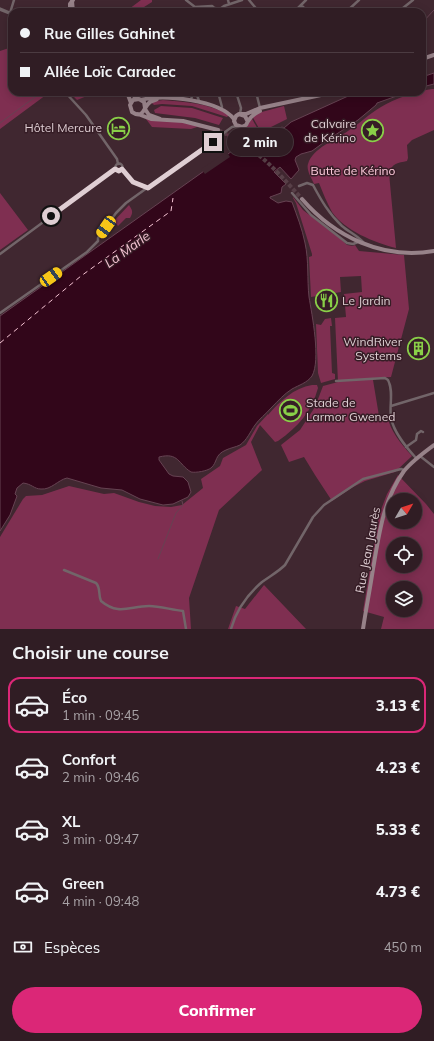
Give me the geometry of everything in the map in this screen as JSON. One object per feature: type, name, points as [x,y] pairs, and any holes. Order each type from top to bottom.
[{"type":"main road","points":[[128,96],[132,112],[152,120],[160,119],[191,122],[218,130]]},
{"type":"main road","points":[[135,96],[145,104],[145,108],[149,115],[160,119]]},
{"type":"main road","points":[[240,114],[246,114],[260,108],[271,107],[318,96]]},
{"type":"main road","points":[[131,103],[133,100],[155,98],[199,101],[223,110],[240,114],[245,116],[247,120]]},
{"type":"main road","points":[[138,114],[142,113],[150,102],[163,98]]},
{"type":"main road","points":[[223,110],[234,124],[244,127],[247,120],[256,113],[271,107]]},
{"type":"main road","points":[[234,124],[240,114]]},
{"type":"main road","points":[[302,200],[316,214],[338,231],[365,245],[386,251],[402,253],[434,251]]},
{"type":"main road","name":"Rue Jean Jaurès","points":[[363,629],[383,516],[392,494],[405,471],[418,457],[434,445]]},
{"type":"street","points":[[186,0],[195,7],[211,6],[213,8]]},
{"type":"street","points":[[228,0],[229,4]]},
{"type":"street","points":[[221,8],[242,0]]},
{"type":"street","points":[[249,0],[256,8]]},
{"type":"street","points":[[298,8],[306,0]]},
{"type":"street","points":[[350,8],[359,0]]},
{"type":"street","points":[[403,8],[413,0]]},
{"type":"street","points":[[301,5],[304,8]]},
{"type":"street","points":[[68,96],[90,121],[116,157],[118,164],[121,165],[122,169],[133,182],[148,188]]},
{"type":"street","points":[[191,100],[192,96]]},
{"type":"street","points":[[197,96],[199,101]]},
{"type":"street","points":[[219,96],[223,110]]},
{"type":"street","points":[[237,96],[241,108],[240,114]]},
{"type":"street","points":[[257,96],[260,108]]},
{"type":"street","points":[[0,313],[87,252],[98,241],[98,238],[118,210],[234,124]]},
{"type":"street","points":[[0,254],[115,169],[116,165],[118,164]]},
{"type":"street","points":[[115,169],[119,171],[122,169]]},
{"type":"street","points":[[300,186],[307,183],[313,185],[332,216],[341,225],[360,238],[365,245]]},
{"type":"street","points":[[292,193],[311,215],[347,243],[353,244],[358,242]]},
{"type":"street","points":[[336,381],[387,379],[390,383],[391,420],[399,437],[406,447],[434,467]]},
{"type":"street","points":[[391,406],[434,394]]},
{"type":"street","points":[[406,447],[416,440],[417,434],[421,431],[423,432]]},
{"type":"street","points":[[231,629],[234,618],[240,607],[261,583],[285,565],[313,517],[324,505],[363,479],[401,469],[405,471]]},
{"type":"street","points":[[64,570],[96,583],[99,587],[101,601],[117,609],[124,610],[148,606],[183,611],[186,629]]},
{"type":"green space","points":[[141,0],[152,0],[152,2],[142,8],[130,8]]},
{"type":"green space","points":[[8,48],[8,96],[45,96],[0,129],[0,51]]},
{"type":"green space","name":"Butte de Kérino","points":[[434,89],[434,130],[412,140],[407,145],[407,161],[394,165],[389,173],[396,248],[379,243],[361,235],[337,219],[330,209],[319,183],[314,184],[308,172],[308,164],[319,149],[381,107],[406,96],[426,96],[426,90]]},
{"type":"green space","points":[[73,96],[87,96],[77,100]]},
{"type":"green space","points":[[163,100],[188,102],[213,108],[229,115],[227,117],[192,106],[162,104],[154,105],[152,103]]},
{"type":"green space","points":[[161,106],[192,108],[223,118],[219,125],[195,118],[155,113],[154,110]]},
{"type":"green space","points":[[284,106],[287,119],[261,132],[252,116]]},
{"type":"green space","points":[[251,117],[260,133],[248,137],[247,126]]},
{"type":"green space","points":[[146,119],[179,122],[200,126],[202,128],[197,127],[191,129],[152,127]]},
{"type":"green space","points":[[233,131],[244,137],[235,145],[230,142],[233,139],[230,135],[228,137],[226,135]]},
{"type":"green space","points":[[0,193],[28,230],[0,250]]},
{"type":"green space","points":[[293,197],[303,210],[347,245],[355,245],[359,251],[404,255],[409,309],[391,377],[374,378],[373,380],[379,416],[387,415],[393,432],[412,456],[395,472],[365,481],[332,501],[304,457],[289,462],[281,445],[300,430],[315,407],[323,386],[338,382],[335,318],[346,317],[344,294],[362,292],[361,276],[340,277],[341,292],[311,297],[309,257],[312,256],[312,254]]},
{"type":"green space","points":[[129,205],[132,212],[130,218],[126,218],[118,226],[114,221]]},
{"type":"green space","points":[[331,318],[332,373],[335,374],[335,379],[321,383],[318,373],[316,324],[321,325],[325,319]]},
{"type":"green space","points":[[317,385],[318,388],[312,404],[303,418],[292,430],[275,442],[260,425],[251,442],[262,470],[219,510],[189,598],[191,629],[0,629],[0,537],[26,496],[42,495],[69,486],[104,494],[114,493],[155,506],[171,507],[182,505],[203,488],[201,479],[220,466],[223,458],[246,445],[257,426],[282,400],[299,389]]},
{"type":"green space","points":[[398,475],[415,493],[388,493]]},
{"type":"green space","points":[[386,497],[386,529],[422,529],[422,500],[434,514],[434,629],[381,629],[384,617],[363,611],[379,515]]},
{"type":"green space","points":[[264,585],[306,629],[228,629],[236,606],[245,609]]},
{"type":"water","points":[[434,73],[434,84],[426,86],[426,76]]},
{"type":"water","name":"La Marle","points":[[348,96],[397,96],[377,103],[358,120],[312,151],[296,157],[295,160],[299,170],[291,179],[280,167],[274,172],[286,184],[282,187],[281,193],[270,198],[278,203],[286,201],[292,202],[304,238],[307,256],[309,297],[316,349],[315,369],[312,376],[284,395],[257,423],[242,443],[222,452],[211,468],[201,472],[191,472],[174,457],[159,457],[159,460],[169,474],[183,477],[188,482],[191,492],[188,497],[173,504],[163,505],[140,499],[122,490],[101,488],[67,478],[45,489],[39,489],[23,483],[17,488],[15,494],[17,496],[10,515],[0,531],[0,316],[236,148],[282,127],[284,128],[291,122]]},
{"type":"pier","points":[[227,152],[230,157],[205,174],[201,169]]},
{"type":"waterway","points":[[426,19],[434,10]]},
{"type":"waterway","points":[[0,123],[37,96]]},
{"type":"waterway","points":[[158,559],[176,513],[183,505],[182,501]]},
{"type":"ferry route","points":[[0,343],[81,276],[171,211],[173,198]]},
{"type":"tunnel","points":[[218,130],[244,144],[264,160],[302,199]]},
{"type":"place","name":"Hôtel Mercure","points":[[118,128]]},
{"type":"place","name":"Calvaire de Kérino","points":[[372,131]]},
{"type":"place","name":"Le Jardin","points":[[327,301]]},
{"type":"place","name":"WindRiver Systems","points":[[418,349]]},
{"type":"place","name":"Stade de Larmor Gwened","points":[[291,410]]},
{"type":"route","points":[[51,216],[115,169],[119,171],[122,169],[133,182],[148,188],[213,142]]}]
